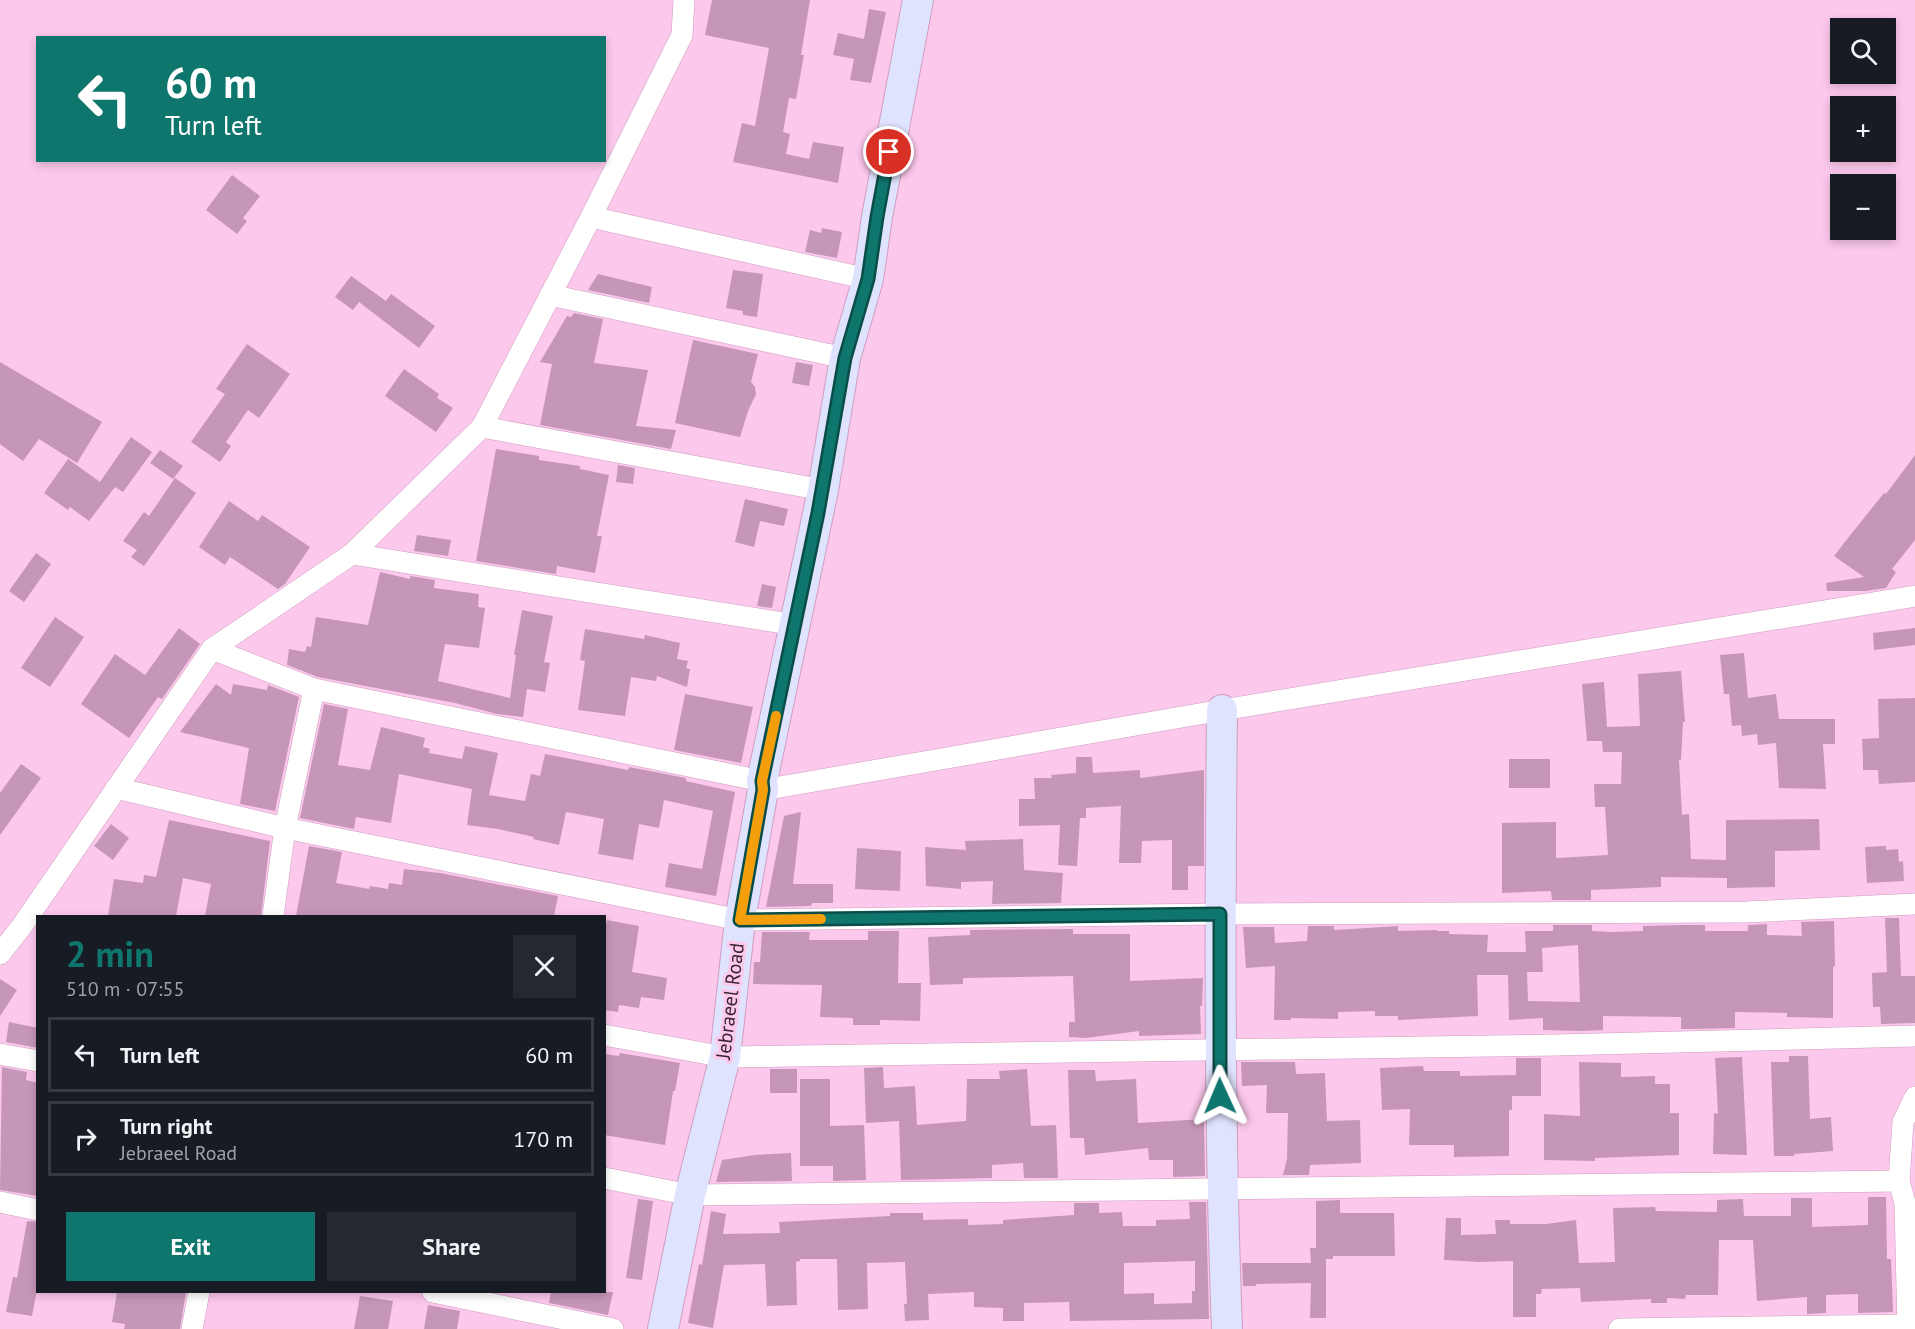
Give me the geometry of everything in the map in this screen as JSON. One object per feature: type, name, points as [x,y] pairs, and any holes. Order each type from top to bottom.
[{"type":"main road","name":"Jebraeel Road","points":[[663,1329],[690,1195],[725,1057],[740,920],[763,785],[823,490],[845,358],[868,279],[877,217],[918,0]]},
{"type":"main road","points":[[1222,710],[1219,1049],[1221,1190],[1227,1329]]},
{"type":"street","points":[[38,915],[116,788],[212,649],[352,554],[482,427],[682,35],[684,0]]},
{"type":"street","points":[[591,217],[868,279]]},
{"type":"street","points":[[550,295],[845,358]]},
{"type":"street","points":[[482,427],[823,490]]},
{"type":"street","points":[[352,554],[796,625]]},
{"type":"street","points":[[212,649],[314,689],[763,785],[1915,596]]},
{"type":"street","points":[[273,915],[285,828],[314,689]]},
{"type":"street","points":[[116,788],[285,828],[740,920],[1220,914],[1746,912],[1915,904]]},
{"type":"street","points":[[0,954],[30,928]]},
{"type":"street","points":[[606,1035],[725,1057],[1557,1045],[1915,1036]]},
{"type":"street","points":[[0,1054],[36,1062]]},
{"type":"street","points":[[1619,1329],[1907,1327],[1910,1203],[1899,1181],[1903,1122],[1915,1097]]},
{"type":"street","points":[[606,1178],[690,1195],[1899,1181]]},
{"type":"street","points":[[0,1202],[36,1210]]},
{"type":"street","points":[[192,1329],[200,1293]]},
{"type":"street","points":[[438,1293],[613,1329]]},
{"type":"building","points":[[712,0],[810,0],[796,99],[789,98],[783,132],[790,134],[786,154],[809,159],[813,142],[844,147],[838,183],[733,162],[742,123],[755,126],[769,48],[705,35]]},
{"type":"building","points":[[869,9],[886,12],[871,83],[850,80],[854,59],[833,55],[838,33],[864,39]]},
{"type":"building","points":[[232,175],[260,196],[243,218],[247,221],[237,234],[206,210]]},
{"type":"building","points":[[822,228],[842,232],[837,258],[805,252],[810,230],[821,233]]},
{"type":"building","points":[[733,270],[763,274],[757,317],[743,315],[743,311],[726,308]]},
{"type":"building","points":[[598,274],[652,287],[649,303],[588,290]]},
{"type":"building","points":[[351,276],[386,301],[391,294],[435,326],[419,348],[359,302],[353,310],[335,297]]},
{"type":"building","points":[[574,313],[603,319],[594,363],[648,370],[636,426],[676,430],[671,449],[540,425],[552,364],[540,362],[567,316],[571,317]]},
{"type":"building","points":[[693,340],[758,354],[751,382],[756,394],[740,437],[675,423]]},
{"type":"building","points":[[247,344],[290,374],[259,418],[248,410],[226,442],[231,446],[220,462],[191,442],[225,394],[216,389]]},
{"type":"building","points":[[0,362],[102,422],[77,463],[39,439],[23,461],[0,444]]},
{"type":"building","points":[[796,362],[813,365],[809,386],[792,383]]},
{"type":"building","points":[[404,369],[439,394],[437,398],[453,408],[436,432],[385,396]]},
{"type":"building","points":[[131,437],[152,452],[123,492],[115,487],[89,521],[70,507],[68,510],[44,493],[68,459],[100,482]]},
{"type":"building","points":[[496,449],[539,456],[539,460],[580,466],[580,469],[609,475],[597,536],[602,536],[595,573],[557,566],[556,574],[476,561]]},
{"type":"building","points":[[160,450],[183,466],[173,479],[150,463]]},
{"type":"building","points":[[1915,455],[1915,540],[1892,569],[1896,572],[1886,588],[1865,591],[1827,591],[1826,583],[1864,577],[1834,556]]},
{"type":"building","points":[[618,465],[635,468],[633,484],[616,482]]},
{"type":"building","points":[[175,478],[196,493],[144,566],[131,557],[137,550],[123,541],[144,512],[149,516]]},
{"type":"building","points":[[745,499],[788,509],[784,526],[760,521],[754,547],[735,542]]},
{"type":"building","points":[[229,501],[258,521],[262,515],[310,547],[285,584],[278,589],[230,557],[225,565],[199,547]]},
{"type":"building","points":[[417,535],[451,540],[448,556],[414,551]]},
{"type":"building","points":[[36,553],[51,564],[24,602],[9,591]]},
{"type":"building","points":[[380,572],[410,579],[410,576],[435,580],[434,588],[479,594],[478,607],[485,608],[479,648],[445,644],[438,681],[510,698],[516,655],[514,655],[522,610],[553,616],[544,662],[550,663],[545,692],[527,689],[523,717],[497,714],[455,703],[318,677],[287,665],[289,649],[305,652],[307,646],[311,647],[316,617],[368,625]]},
{"type":"building","points":[[762,584],[776,587],[772,608],[757,606]]},
{"type":"building","points":[[55,617],[84,637],[50,687],[21,668]]},
{"type":"building","points":[[179,628],[200,644],[162,699],[158,697],[129,738],[81,704],[115,654],[145,675]]},
{"type":"building","points":[[1915,628],[1915,645],[1874,650],[1873,633]]},
{"type":"building","points":[[585,629],[644,639],[645,635],[680,643],[677,659],[688,661],[686,668],[690,669],[687,687],[657,676],[656,681],[631,677],[625,716],[578,710],[585,661],[580,660]]},
{"type":"building","points":[[1744,653],[1748,698],[1776,694],[1779,719],[1835,719],[1835,744],[1823,744],[1826,789],[1779,788],[1776,743],[1758,745],[1757,734],[1742,736],[1741,725],[1732,726],[1729,694],[1724,694],[1720,655]]},
{"type":"building","points":[[1681,671],[1685,722],[1683,722],[1681,760],[1679,760],[1682,815],[1689,814],[1691,859],[1726,860],[1726,820],[1819,819],[1820,850],[1775,851],[1775,887],[1727,888],[1727,878],[1661,877],[1661,887],[1591,890],[1591,900],[1552,900],[1551,891],[1502,893],[1502,823],[1556,822],[1556,858],[1608,855],[1605,807],[1595,807],[1594,784],[1621,784],[1622,752],[1603,752],[1602,741],[1587,741],[1582,684],[1604,682],[1607,727],[1640,726],[1638,674]]},
{"type":"building","points":[[216,684],[231,695],[233,684],[267,690],[268,685],[299,697],[275,811],[240,804],[249,748],[180,732]]},
{"type":"building","points":[[685,694],[753,707],[741,763],[674,750]]},
{"type":"building","points":[[1915,698],[1915,782],[1879,784],[1878,770],[1863,770],[1862,739],[1879,738],[1878,699]]},
{"type":"building","points":[[324,704],[348,709],[338,765],[370,770],[381,727],[425,738],[423,747],[430,749],[429,753],[462,759],[465,746],[498,753],[489,795],[525,801],[531,774],[540,776],[545,754],[628,770],[629,767],[686,778],[686,781],[735,792],[716,896],[665,887],[669,863],[702,869],[713,811],[664,800],[659,828],[639,824],[633,860],[598,854],[604,819],[566,812],[559,845],[498,829],[467,825],[472,789],[399,774],[391,823],[356,817],[354,829],[300,818]]},
{"type":"building","points":[[1076,757],[1092,757],[1093,773],[1140,770],[1140,778],[1204,770],[1204,866],[1188,866],[1188,890],[1172,890],[1172,840],[1142,841],[1141,863],[1119,863],[1121,806],[1086,808],[1086,818],[1080,818],[1077,866],[1058,865],[1060,825],[1019,826],[1019,799],[1035,799],[1034,778],[1052,778],[1051,775],[1076,773]]},
{"type":"building","points":[[1509,759],[1550,759],[1550,788],[1509,788]]},
{"type":"building","points":[[21,764],[41,778],[0,835],[0,793]]},
{"type":"building","points":[[801,812],[793,884],[833,884],[833,903],[766,907],[784,816]]},
{"type":"building","points":[[169,820],[270,841],[261,915],[205,915],[211,884],[183,878],[176,915],[108,915],[114,879],[143,883],[144,875],[156,877]]},
{"type":"building","points":[[111,824],[129,838],[113,860],[94,846]]},
{"type":"building","points":[[1023,839],[1024,870],[1063,873],[1061,903],[992,904],[993,881],[961,882],[961,889],[926,886],[925,847],[966,850],[965,841]]},
{"type":"building","points":[[309,846],[342,852],[336,883],[369,889],[370,886],[388,889],[389,883],[402,885],[404,869],[440,873],[558,896],[554,915],[296,915]]},
{"type":"building","points":[[1886,846],[1886,850],[1898,849],[1899,862],[1903,861],[1904,881],[1867,883],[1865,847]]},
{"type":"building","points":[[857,848],[901,851],[900,891],[855,889]]},
{"type":"building","points":[[1885,918],[1899,918],[1901,976],[1915,976],[1915,1023],[1881,1024],[1880,1007],[1873,1007],[1872,973],[1887,972]]},
{"type":"building","points":[[607,920],[639,926],[632,972],[667,978],[664,1000],[641,997],[639,1008],[619,1005],[618,1012],[606,1010]]},
{"type":"building","points":[[1834,921],[1833,1018],[1787,1017],[1787,1013],[1735,1012],[1735,1028],[1681,1029],[1681,1017],[1603,1016],[1603,1030],[1581,1031],[1543,1030],[1543,1018],[1509,1020],[1508,975],[1477,975],[1478,1016],[1398,1020],[1398,1016],[1375,1016],[1375,1011],[1338,1012],[1338,1019],[1274,1020],[1275,966],[1246,968],[1243,927],[1274,927],[1275,943],[1307,941],[1308,926],[1334,926],[1334,930],[1398,926],[1398,931],[1437,930],[1449,931],[1449,934],[1488,935],[1487,952],[1526,952],[1525,931],[1553,931],[1553,925],[1592,925],[1592,931],[1611,932],[1643,931],[1643,926],[1682,925],[1705,925],[1705,931],[1748,931],[1748,925],[1767,924],[1767,935],[1802,936],[1801,922]],"holes":[[[1578,945],[1580,1002],[1528,1001],[1527,972],[1543,972],[1542,948]]]},
{"type":"building","points":[[1073,929],[1073,934],[1130,934],[1130,981],[1203,978],[1202,1006],[1200,1006],[1201,1034],[1139,1036],[1139,1031],[1086,1038],[1069,1037],[1069,1022],[1075,1022],[1073,976],[963,978],[963,984],[930,985],[928,937],[970,935],[970,930]]},
{"type":"building","points":[[868,931],[899,931],[898,983],[921,983],[920,1021],[880,1020],[880,1025],[853,1025],[853,1018],[820,1017],[822,985],[753,984],[754,962],[760,962],[762,932],[810,932],[809,940],[868,940]]},
{"type":"building","points":[[0,979],[17,990],[0,1016]]},
{"type":"building","points":[[9,1022],[36,1028],[36,1048],[6,1042]]},
{"type":"building","points":[[620,1053],[680,1063],[675,1091],[673,1091],[665,1145],[606,1135],[606,1054],[619,1056]]},
{"type":"building","points":[[1789,1056],[1808,1056],[1810,1119],[1831,1117],[1833,1151],[1774,1156],[1771,1062],[1789,1062]]},
{"type":"building","points":[[1742,1057],[1747,1155],[1713,1154],[1714,1113],[1718,1114],[1715,1058]]},
{"type":"building","points":[[1516,1058],[1541,1058],[1541,1096],[1512,1096],[1512,1110],[1509,1110],[1509,1156],[1454,1157],[1454,1145],[1409,1145],[1410,1109],[1382,1110],[1380,1068],[1423,1066],[1424,1071],[1460,1071],[1460,1076],[1516,1075]]},
{"type":"building","points":[[1241,1062],[1295,1062],[1296,1074],[1325,1073],[1327,1121],[1360,1120],[1361,1163],[1310,1165],[1309,1175],[1283,1175],[1287,1159],[1288,1113],[1266,1113],[1267,1085],[1242,1086]]},
{"type":"building","points":[[1579,1062],[1621,1063],[1621,1077],[1655,1076],[1655,1084],[1670,1084],[1670,1113],[1679,1113],[1679,1155],[1595,1158],[1595,1161],[1544,1160],[1544,1114],[1580,1116]]},
{"type":"building","points":[[2,1067],[27,1072],[26,1080],[36,1082],[36,1196],[0,1190]]},
{"type":"building","points":[[883,1067],[884,1088],[915,1086],[917,1125],[966,1121],[967,1079],[1000,1079],[999,1071],[1027,1069],[1031,1126],[1056,1125],[1058,1178],[1024,1178],[1023,1163],[992,1165],[992,1178],[901,1180],[899,1121],[866,1123],[864,1068]]},
{"type":"building","points":[[770,1069],[797,1069],[797,1093],[770,1093]]},
{"type":"building","points":[[1068,1070],[1095,1070],[1096,1081],[1136,1079],[1138,1123],[1204,1119],[1205,1176],[1173,1177],[1173,1160],[1149,1160],[1148,1148],[1085,1155],[1084,1138],[1070,1138]]},
{"type":"building","points":[[800,1079],[830,1079],[830,1126],[864,1125],[866,1180],[833,1181],[833,1166],[800,1166]]},
{"type":"building","points":[[791,1153],[792,1181],[716,1182],[722,1160]]},
{"type":"building","points":[[1868,1197],[1886,1197],[1887,1259],[1891,1259],[1893,1312],[1858,1313],[1858,1294],[1826,1295],[1826,1313],[1807,1314],[1807,1297],[1757,1301],[1753,1240],[1719,1240],[1718,1295],[1686,1295],[1685,1299],[1667,1298],[1667,1303],[1651,1303],[1651,1299],[1581,1302],[1580,1288],[1542,1289],[1541,1294],[1536,1294],[1536,1317],[1513,1317],[1513,1261],[1444,1260],[1446,1218],[1461,1218],[1461,1235],[1496,1234],[1495,1220],[1510,1220],[1510,1224],[1546,1224],[1576,1220],[1579,1263],[1615,1262],[1613,1208],[1655,1207],[1656,1211],[1717,1212],[1717,1200],[1743,1199],[1744,1216],[1791,1216],[1791,1198],[1812,1198],[1812,1227],[1868,1225]]},
{"type":"building","points":[[638,1199],[653,1201],[642,1280],[626,1278]]},
{"type":"building","points":[[1340,1200],[1340,1213],[1394,1213],[1395,1256],[1333,1256],[1333,1259],[1326,1259],[1326,1318],[1310,1318],[1311,1283],[1243,1286],[1242,1263],[1311,1263],[1310,1248],[1316,1248],[1316,1201]]},
{"type":"building","points":[[1189,1202],[1206,1202],[1209,1319],[1070,1321],[1069,1302],[1024,1303],[1024,1321],[1003,1321],[1003,1308],[974,1307],[974,1292],[928,1294],[929,1320],[905,1321],[904,1304],[907,1304],[905,1262],[867,1263],[868,1309],[838,1310],[837,1259],[800,1259],[796,1262],[797,1305],[767,1306],[765,1264],[724,1265],[713,1328],[688,1323],[699,1264],[702,1265],[711,1211],[726,1214],[723,1234],[780,1233],[779,1222],[890,1216],[890,1213],[923,1213],[923,1220],[968,1219],[968,1225],[1003,1224],[1003,1220],[1074,1215],[1074,1203],[1099,1203],[1099,1213],[1122,1212],[1123,1226],[1156,1226],[1156,1220],[1190,1219]],"holes":[[[1195,1261],[1195,1291],[1192,1291],[1192,1303],[1154,1304],[1154,1293],[1124,1294],[1124,1263]]]},
{"type":"building","points":[[27,1221],[36,1222],[36,1293],[32,1316],[6,1312],[13,1277],[17,1278]]},
{"type":"building","points":[[613,1292],[608,1315],[549,1303],[551,1293]]},
{"type":"building","points":[[117,1293],[186,1293],[180,1329],[124,1329],[125,1324],[112,1322]]},
{"type":"building","points":[[360,1296],[393,1301],[388,1329],[354,1329]]},
{"type":"building","points":[[428,1305],[460,1311],[457,1329],[424,1329]]},
{"type":"slow traffic","points":[[776,716],[762,781],[763,790],[740,920],[821,919]]},
{"type":"route","points":[[889,152],[868,279],[845,358],[818,513],[762,781],[763,790],[740,920],[1220,914],[1220,1096]]}]
